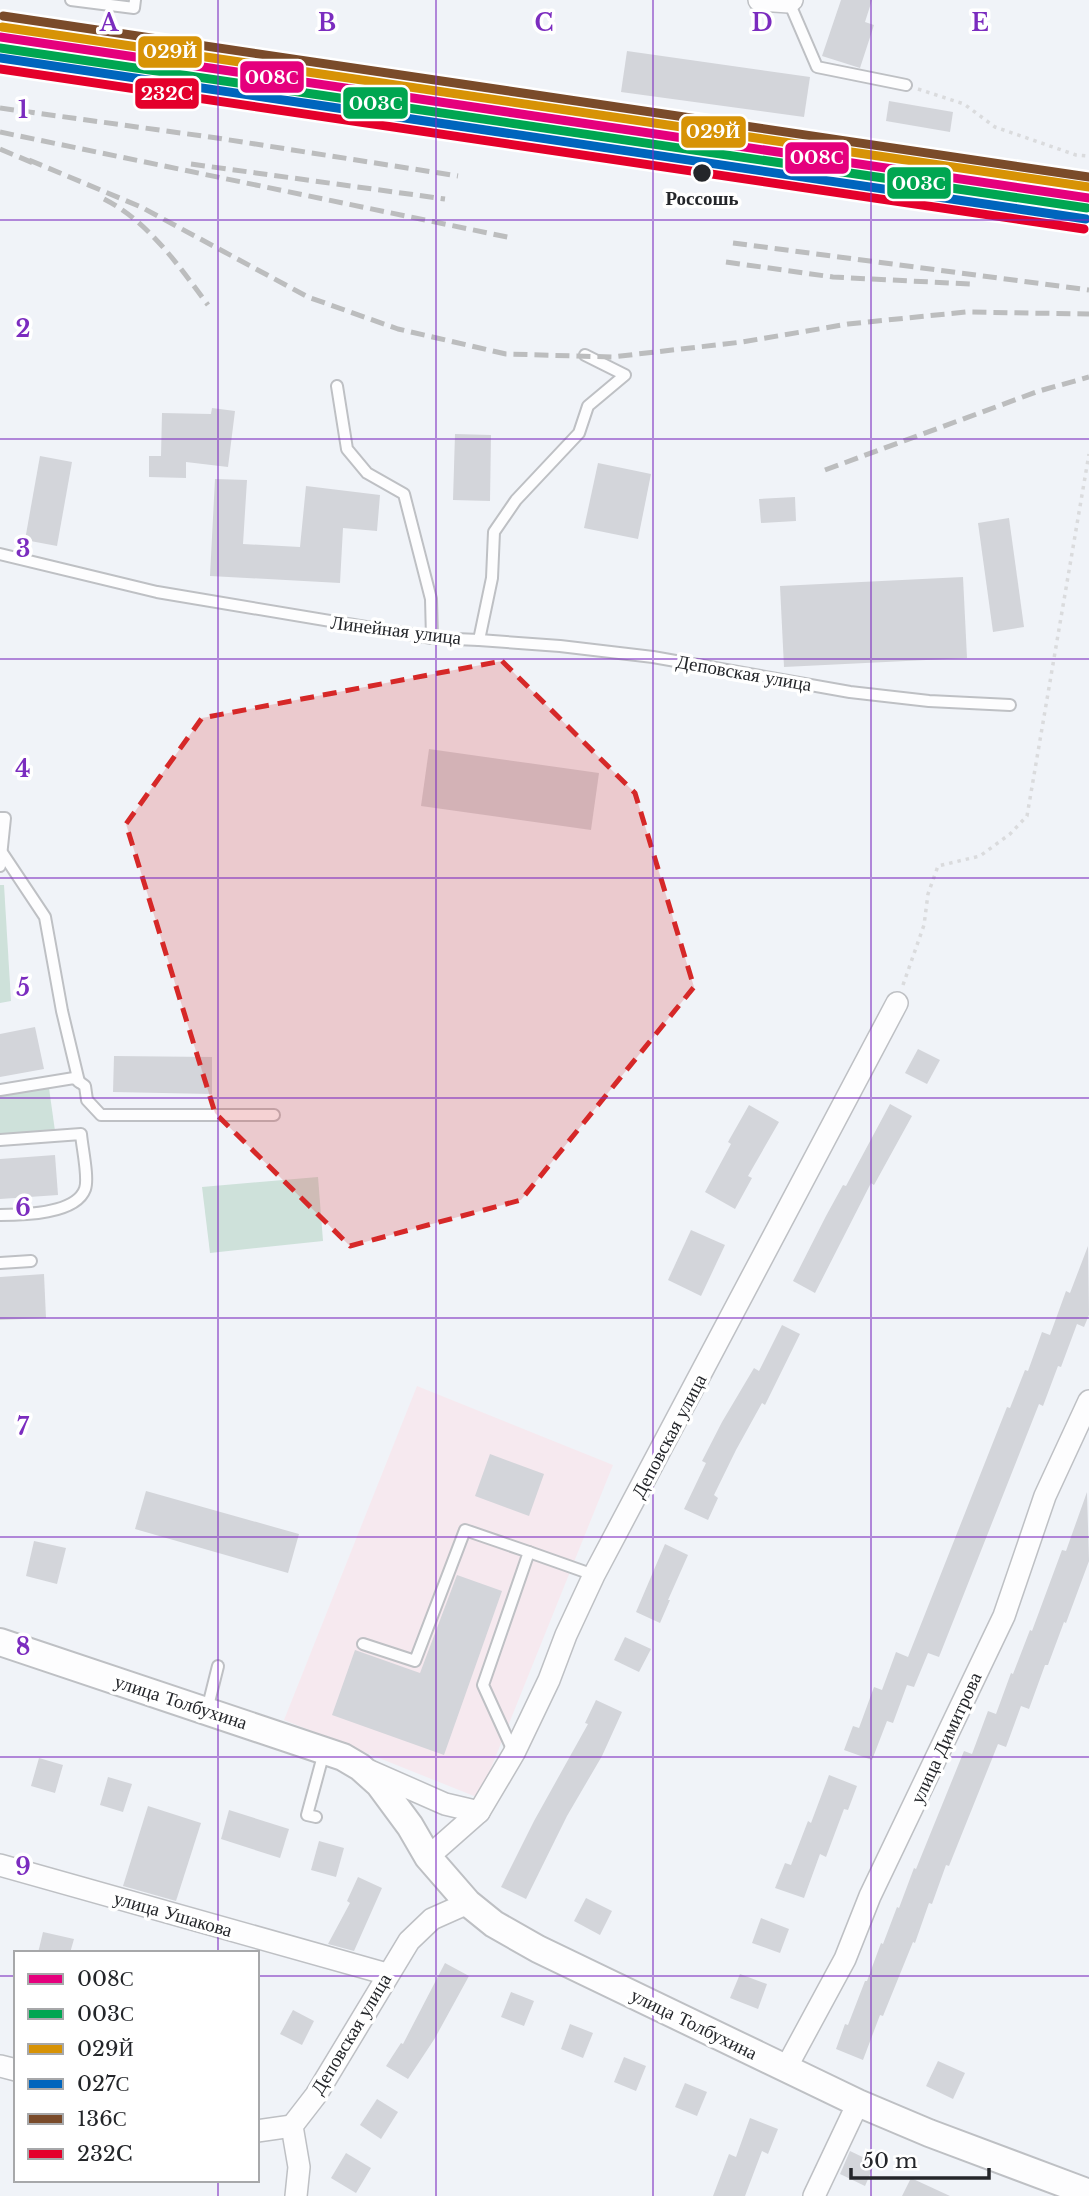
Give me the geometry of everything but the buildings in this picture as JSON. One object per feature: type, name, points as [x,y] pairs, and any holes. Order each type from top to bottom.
[{"type":"street","points":[[759,0],[790,1]]},
{"type":"street","name":"Деповская улица","points":[[428,1857],[479,1812],[514,1753],[550,1681],[566,1635],[594,1575],[897,1003]]},
{"type":"street","name":"улица Димитрова","points":[[786,2068],[845,1959],[870,1896],[1004,1616],[1045,1496],[1089,1401]]},
{"type":"street","name":"улица Толбухина","points":[[0,1642],[325,1749],[445,1804],[479,1812]]},
{"type":"street","name":"улица Толбухина","points":[[360,1767],[379,1784],[410,1826],[428,1857],[468,1903],[494,1924],[538,1949],[858,2103],[1059,2190],[1089,2193]]},
{"type":"street","name":"улица Ушакова","points":[[0,1865],[387,1974]]},
{"type":"street","name":"Деповская улица","points":[[292,2126],[316,2095],[409,1941],[432,1919],[468,1903]]},
{"type":"street","points":[[814,2196],[858,2103]]},
{"type":"street","points":[[259,2131],[292,2126],[299,2167],[296,2196]]},
{"type":"lane","points":[[72,0],[134,8],[135,0]]},
{"type":"lane","points":[[790,1],[817,67],[906,85]]},
{"type":"lane","name":"Линейная улица","points":[[0,554],[157,592],[432,638],[479,640],[492,578],[494,532],[516,500],[579,433],[588,406],[625,375],[585,355]]},
{"type":"lane","points":[[337,386],[347,449],[367,473],[404,494],[430,599],[432,638]]},
{"type":"lane","name":"Деповская улица","points":[[479,640],[653,657],[850,692],[929,701],[1010,705]]},
{"type":"lane","points":[[0,818],[5,818],[0,866]]},
{"type":"lane","points":[[3,854],[46,917],[62,1011],[79,1082]]},
{"type":"lane","points":[[0,1090],[74,1078],[85,1086],[87,1100],[101,1115],[274,1115]]},
{"type":"lane","points":[[0,1140],[81,1134],[86,1187],[77,1201],[65,1208],[0,1215]]},
{"type":"lane","points":[[0,1263],[31,1261]]},
{"type":"lane","points":[[363,1644],[415,1661],[465,1530],[594,1575]]},
{"type":"lane","points":[[514,1753],[483,1685],[529,1552]]},
{"type":"lane","points":[[207,1710],[218,1666]]},
{"type":"lane","points":[[316,1817],[307,1815],[325,1749]]},
{"type":"path","points":[[906,85],[964,104],[995,127],[1076,155],[1089,156]]},
{"type":"path","points":[[897,1003],[924,925],[928,894],[938,866],[980,856],[1010,834],[1027,816],[1089,454]]},
{"type":"highlighted area","points":[[502,661],[635,793],[694,987],[521,1200],[350,1246],[215,1113],[126,824],[202,718]]},
{"type":"shaded area","points":[[0,885],[4,885],[11,1001],[0,1003]]},
{"type":"shaded area","points":[[49,1088],[55,1131],[0,1137],[0,1094]]},
{"type":"shaded area","points":[[318,1177],[323,1241],[210,1253],[202,1187]]},
{"type":"shaded area","points":[[417,1386],[613,1465],[479,1798],[284,1720]]},
{"type":"railway","points":[[0,108],[217,138],[458,176]]},
{"type":"railway","points":[[0,132],[512,238]]},
{"type":"railway","points":[[0,149],[38,165]]},
{"type":"railway","points":[[29,160],[141,207],[308,297],[398,329],[506,354],[612,357],[742,342],[848,324],[966,312],[1089,314]]},
{"type":"railway","points":[[191,164],[445,199]]},
{"type":"railway","points":[[104,199],[149,232],[208,305]]},
{"type":"railway","points":[[733,243],[1089,290]]},
{"type":"railway","points":[[726,262],[833,277],[970,284]]},
{"type":"railway","points":[[825,470],[1039,391],[1089,377]]},
{"type":"transit line","name":"136С","points":[[3,16],[1089,177]]},
{"type":"transit line","name":"029Й","points":[[2,27],[1089,187]]},
{"type":"transit line","name":"008С","points":[[0,37],[1089,198]]},
{"type":"transit line","name":"003С","points":[[0,48],[1087,208]]},
{"type":"transit line","name":"027С","points":[[0,58],[1086,219]]},
{"type":"transit line","name":"232C","points":[[0,69],[1084,229]]},
{"type":"place","name":"Россошь","points":[[702,173]]}]
